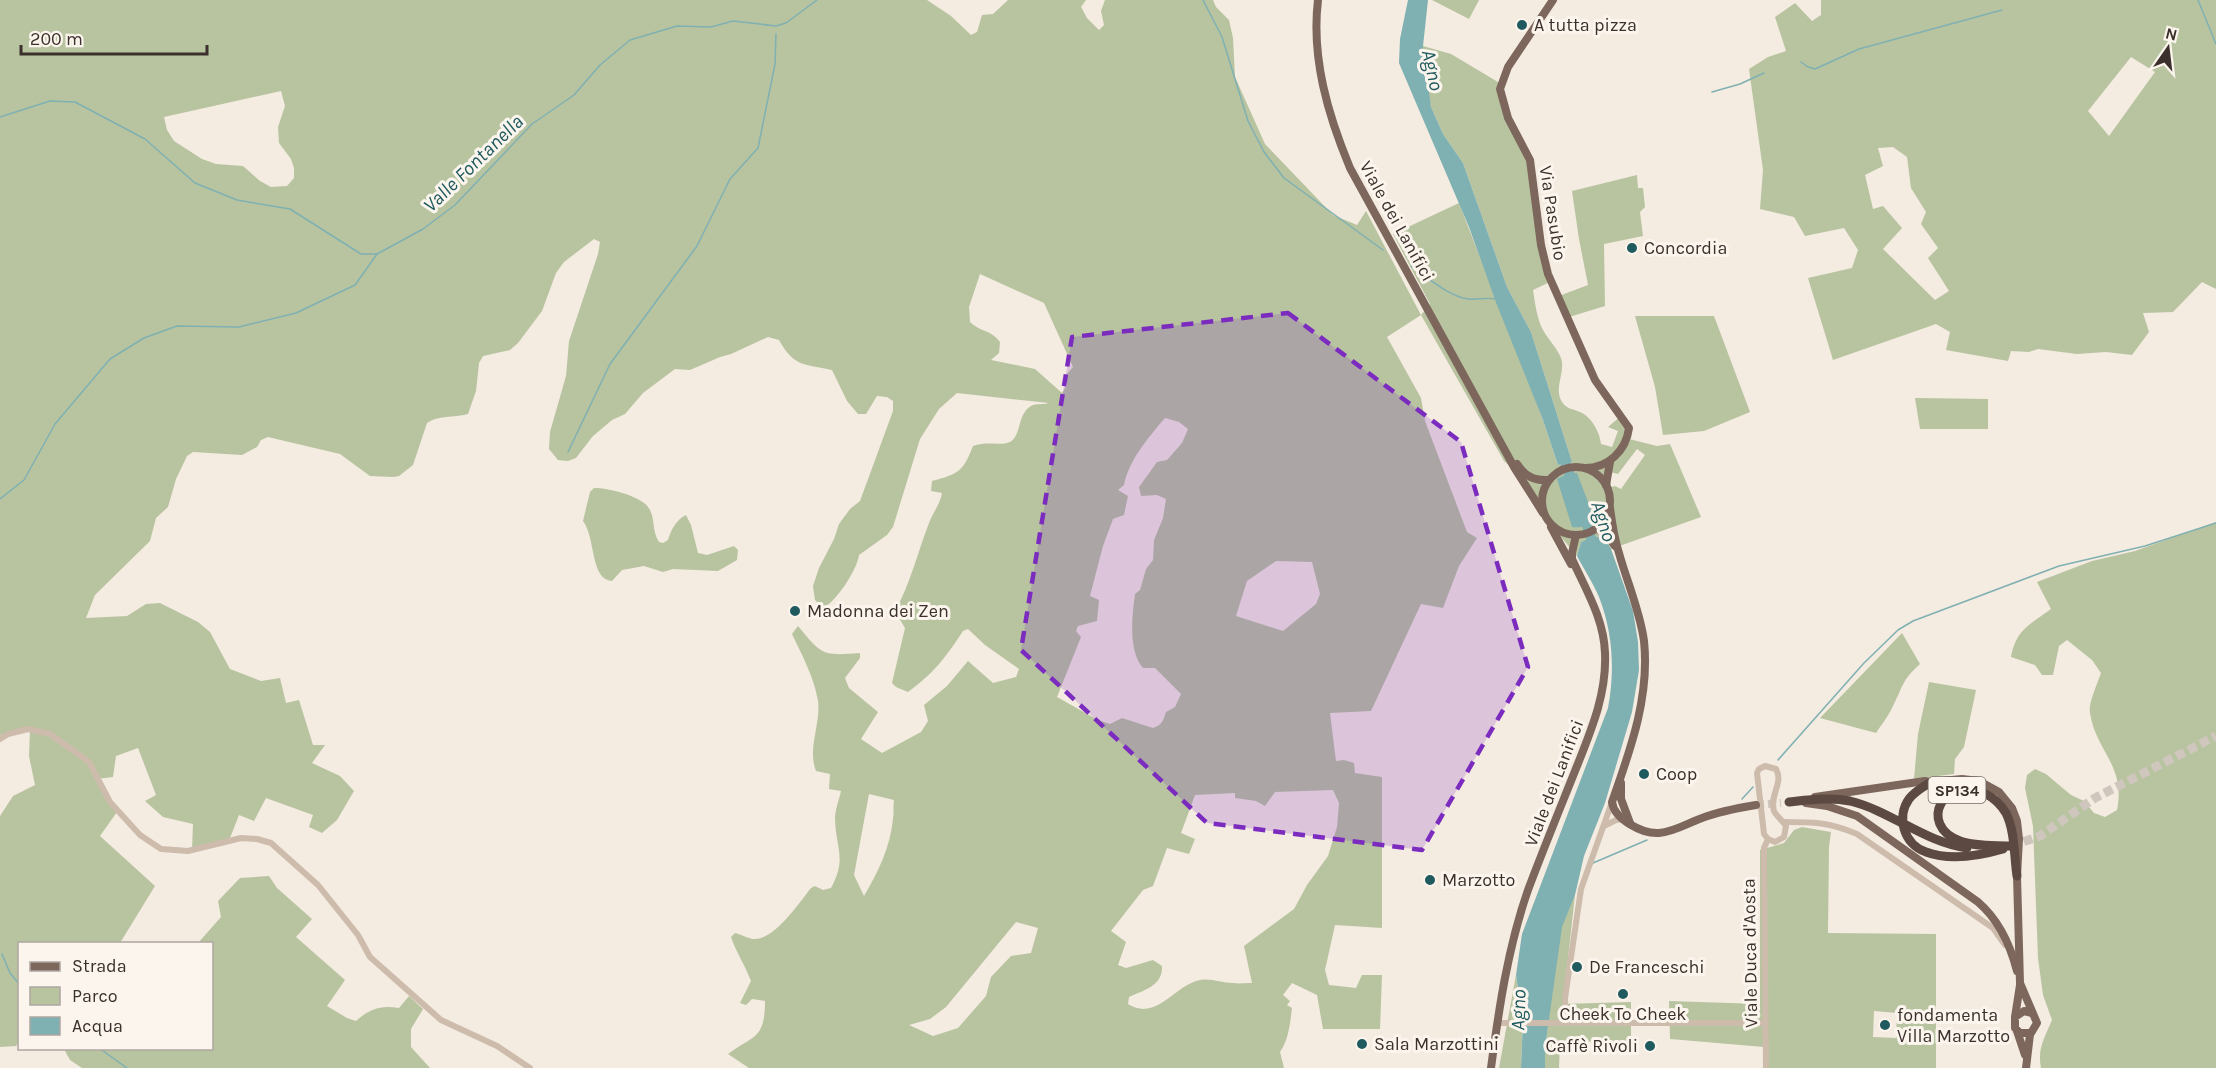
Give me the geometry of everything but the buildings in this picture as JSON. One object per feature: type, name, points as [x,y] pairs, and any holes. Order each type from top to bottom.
[{"type":"highway","name":"SP134","points":[[1931,782],[1911,796],[1904,812],[1903,825],[1908,837],[1920,850],[1942,856],[1966,856],[2011,846]]},
{"type":"highway","name":"SP134","points":[[2011,846],[1968,843],[1948,835],[1942,830],[1938,819],[1941,801],[1949,793],[1962,789],[1982,792],[1998,802],[2009,821],[2018,876]]},
{"type":"highway","points":[[1785,802],[1828,799],[1851,802],[1879,812],[1930,838],[1947,844],[1973,849],[2011,846]]},
{"type":"main road","name":"Viale dei Lanifici","points":[[1318,0],[1318,52],[1321,75],[1336,134],[1350,168],[1514,467],[1543,513]]},
{"type":"main road","name":"Via Pasubio","points":[[1553,0],[1508,67],[1500,89],[1508,118],[1530,160],[1541,245],[1548,274],[1595,380],[1629,428],[1624,444],[1610,462],[1605,485]]},
{"type":"main road","name":"Viale dei Lanifici","points":[[1501,441],[1526,474],[1539,481],[1548,480]]},
{"type":"main road","points":[[1610,462],[1594,468],[1575,467],[1556,473],[1548,480],[1541,501],[1543,513],[1550,524],[1566,534],[1576,536],[1597,530],[1610,508]]},
{"type":"main road","points":[[1585,468],[1593,472],[1605,485],[1609,494],[1618,550],[1644,641],[1642,699],[1612,802],[1615,813],[1648,832],[1662,833],[1717,813],[1756,805]]},
{"type":"main road","name":"Viale dei Lanifici","points":[[1491,1068],[1497,1023],[1516,928],[1528,891],[1594,721],[1604,688],[1605,652],[1599,616],[1550,524]]},
{"type":"main road","points":[[1597,530],[1608,536],[1618,550]]},
{"type":"main road","name":"Viale dei Lanifici","points":[[1576,536],[1572,559],[1585,589]]},
{"type":"main road","points":[[1622,774],[1621,799],[1631,824]]},
{"type":"main road","name":"SP134","points":[[1931,782],[1962,779],[1979,781],[1992,787],[2004,797],[2017,821],[2020,983],[2037,1023],[2030,1034],[2026,1064]]},
{"type":"main road","points":[[1785,802],[1925,781],[1931,782]]},
{"type":"main road","points":[[1785,802],[1827,806],[1857,816],[1986,908],[1999,925],[2016,967],[2020,983],[2015,1017]]},
{"type":"main road","points":[[2015,1017],[2024,1011],[2032,1013]]},
{"type":"main road","name":"SP134","points":[[2015,1017],[2014,1024],[2026,1064]]},
{"type":"main road","points":[[2017,1031],[2030,1034]]},
{"type":"street","points":[[0,739],[8,734],[28,729],[50,734],[89,762],[110,802],[140,835],[155,847],[189,851],[241,838],[271,843],[318,885],[358,935],[370,957],[441,1020],[497,1046],[530,1068]]},
{"type":"street","points":[[1765,766],[1776,769],[1778,772],[1779,780],[1773,797],[1773,807],[1787,830],[1784,837],[1775,842],[1768,839],[1764,834],[1757,773],[1765,766]]},
{"type":"street","points":[[1566,1022],[1565,998],[1581,889],[1612,802]]},
{"type":"street","points":[[1604,826],[1623,819]]},
{"type":"street","points":[[1784,822],[1823,823],[1857,834],[1993,928],[2002,939],[2016,967]]},
{"type":"street","name":"Viale Duca d'Aosta","points":[[1766,1068],[1764,848],[1768,839]]},
{"type":"street","points":[[1497,1023],[1766,1023]]},
{"type":"highlighted area","points":[[1288,313],[1461,442],[1528,667],[1422,850],[1207,823],[1021,650],[1072,337]]},
{"type":"green space","points":[[0,0],[927,0],[951,16],[971,35],[977,32],[982,15],[993,14],[1008,0],[1086,0],[1081,7],[1087,18],[1099,30],[1104,25],[1101,11],[1105,0],[1213,0],[1216,7],[1229,20],[1233,38],[1235,77],[1265,144],[1333,215],[1357,225],[1366,211],[1421,315],[1387,337],[1421,398],[1425,421],[1467,532],[1477,538],[1459,566],[1443,608],[1421,604],[1371,711],[1330,713],[1336,761],[1344,760],[1354,763],[1355,773],[1382,777],[1382,928],[1335,925],[1325,970],[1329,985],[1356,988],[1362,975],[1382,975],[1380,1029],[1323,1029],[1317,995],[1292,983],[1283,995],[1290,1001],[1287,1005],[1292,1008],[1287,1036],[1280,1052],[1284,1068],[749,1068],[728,1054],[756,1035],[763,1023],[765,1001],[752,999],[746,1005],[740,1003],[751,981],[731,937],[735,933],[753,939],[769,934],[785,920],[811,888],[815,886],[823,890],[831,888],[839,869],[835,819],[841,791],[829,789],[830,774],[816,771],[813,745],[818,719],[818,701],[811,675],[792,634],[798,626],[812,643],[824,652],[860,653],[860,658],[845,678],[849,688],[878,712],[861,739],[882,753],[921,732],[928,721],[924,705],[947,686],[968,661],[993,683],[1016,677],[1019,669],[985,645],[968,629],[963,631],[939,664],[917,685],[908,692],[896,687],[892,683],[905,628],[895,611],[941,497],[942,493],[931,491],[932,481],[959,471],[973,446],[1010,442],[1016,435],[1023,414],[1031,406],[1049,403],[957,393],[939,409],[920,439],[893,527],[887,535],[859,555],[845,585],[823,608],[815,600],[813,586],[819,568],[839,524],[850,509],[860,501],[893,411],[893,401],[887,397],[877,396],[866,414],[858,414],[847,401],[832,370],[795,360],[779,340],[768,337],[690,370],[675,369],[643,393],[625,414],[612,420],[593,436],[576,458],[568,461],[558,460],[549,449],[550,432],[566,376],[569,341],[598,254],[600,242],[594,239],[564,262],[556,273],[542,311],[518,343],[510,350],[483,356],[479,363],[476,391],[468,414],[431,420],[427,423],[413,465],[399,476],[370,476],[340,454],[268,437],[261,440],[257,447],[242,455],[193,452],[187,456],[176,479],[168,507],[156,518],[150,541],[95,595],[86,618],[127,616],[146,604],[160,603],[198,622],[210,632],[230,669],[261,681],[280,678],[286,703],[299,700],[313,745],[325,745],[312,763],[340,776],[354,791],[337,820],[322,833],[309,827],[313,815],[266,798],[254,821],[239,815],[230,838],[192,850],[193,824],[163,817],[145,801],[156,795],[138,748],[116,756],[113,777],[97,779],[117,812],[100,836],[155,886],[121,942],[18,942],[18,1043],[16,1046],[0,1047],[0,816],[13,796],[35,785],[29,756],[30,730],[0,735]],"holes":[[[281,91],[285,106],[278,127],[279,143],[291,159],[294,178],[287,186],[271,187],[260,181],[243,166],[216,164],[202,159],[174,141],[167,130],[164,117]],[[980,274],[1044,303],[1073,367],[1066,375],[1067,385],[1062,393],[1035,369],[991,360],[999,353],[1000,342],[993,335],[970,322],[969,307]],[[1165,418],[1179,422],[1188,429],[1182,443],[1167,460],[1157,462],[1139,487],[1141,496],[1157,495],[1166,499],[1163,518],[1154,540],[1153,560],[1146,569],[1140,590],[1135,594],[1132,633],[1135,652],[1143,668],[1155,668],[1181,694],[1175,707],[1166,712],[1158,726],[1153,728],[1122,718],[1110,724],[1098,720],[1057,697],[1081,637],[1076,631],[1078,626],[1097,621],[1099,600],[1090,596],[1103,546],[1113,519],[1124,515],[1128,496],[1118,490],[1124,485],[1130,467],[1140,450]],[[1276,561],[1312,562],[1320,594],[1316,604],[1283,631],[1236,616],[1247,581]],[[1333,790],[1339,803],[1337,827],[1328,856],[1307,885],[1294,909],[1244,946],[1252,983],[1200,980],[1182,988],[1157,1006],[1148,1009],[1128,1004],[1129,997],[1156,983],[1162,966],[1153,960],[1126,968],[1118,965],[1126,942],[1111,931],[1143,890],[1153,886],[1167,848],[1189,854],[1195,839],[1181,833],[1195,795],[1235,793],[1235,798],[1256,801],[1265,806],[1275,792]],[[869,794],[894,800],[886,850],[879,869],[864,896],[854,875]],[[1016,922],[1038,928],[1031,953],[1011,956],[991,977],[986,996],[958,1028],[933,1036],[909,1025],[930,1019],[946,1007]]]},
{"type":"green space","points":[[1432,0],[1479,0],[1469,19]]},
{"type":"green space","points":[[1821,0],[2216,0],[2216,289],[2202,282],[2173,312],[2143,313],[2149,332],[2132,355],[2106,352],[2077,354],[2038,349],[2029,352],[2011,351],[2008,361],[1946,350],[1950,332],[1936,324],[1833,360],[1808,278],[1852,268],[1858,250],[1844,228],[1805,236],[1794,217],[1760,209],[1763,170],[1749,69],[1768,57],[1786,51],[1775,17],[1795,3],[1812,21],[1821,15]],"holes":[[[2131,57],[2155,72],[2109,136],[2088,111]],[[1893,147],[1907,157],[1911,188],[1926,212],[1921,224],[1938,248],[1928,258],[1949,291],[1935,300],[1883,249],[1902,228],[1883,206],[1873,209],[1865,175],[1883,166],[1878,148]]]},
{"type":"green space","points":[[1423,46],[1451,54],[1503,85],[1503,103],[1530,159],[1540,244],[1552,281],[1533,290],[1541,326],[1561,358],[1559,391],[1562,402],[1566,407],[1589,418],[1597,431],[1601,444],[1612,447],[1618,431],[1608,427],[1622,415],[1629,439],[1657,446],[1670,444],[1701,517],[1611,549],[1604,537],[1581,542],[1577,556],[1550,524],[1524,479],[1504,461],[1421,315],[1430,304],[1393,234],[1459,203],[1543,420],[1558,465],[1572,462],[1531,332],[1507,287],[1463,163],[1443,134],[1431,107]],"holes":[[[1637,449],[1645,455],[1621,489],[1611,487],[1610,472],[1618,474]]]},
{"type":"green space","points":[[1637,175],[1638,188],[1643,188],[1645,207],[1640,212],[1643,236],[1604,244],[1605,306],[1569,317],[1559,296],[1588,285],[1572,191]]},
{"type":"green space","points":[[1635,316],[1714,316],[1750,412],[1704,431],[1663,435],[1655,387]]},
{"type":"green space","points":[[1915,398],[1988,399],[1988,429],[1920,429]]},
{"type":"green space","points":[[594,488],[625,494],[646,505],[652,514],[655,534],[659,542],[663,543],[668,540],[674,526],[686,515],[698,553],[707,555],[734,546],[738,550],[737,560],[718,571],[673,569],[663,572],[644,566],[622,570],[612,581],[605,579],[600,574],[583,521],[590,492]]},
{"type":"green space","points":[[2216,522],[2216,1068],[2041,1068],[2041,1049],[2052,1020],[2043,995],[2038,958],[2033,826],[2025,788],[2027,775],[2035,769],[2046,774],[2071,795],[2084,801],[2094,813],[2105,817],[2117,810],[2119,795],[2114,770],[2093,727],[2090,713],[2101,673],[2092,660],[2067,640],[2059,646],[2053,675],[2042,675],[2035,665],[2011,657],[2013,648],[2020,634],[2051,609],[2037,582],[2092,561],[2135,551]]},
{"type":"green space","points":[[1902,633],[1920,664],[1906,680],[1876,733],[1820,718]]},
{"type":"green space","points":[[1929,682],[1976,690],[1964,747],[1955,759],[1954,774],[1914,779],[1918,734]]},
{"type":"green space","points":[[1802,827],[1831,832],[1828,933],[1936,934],[1936,1068],[1765,1068],[1764,1047],[1670,1039],[1669,1001],[1760,1004],[1760,850],[1784,843],[1794,830]],"holes":[[[1874,1011],[1897,1013],[1896,1038],[1873,1037]]]},
{"type":"green space","points":[[269,876],[277,888],[312,919],[296,937],[345,980],[327,1006],[356,1021],[376,1009],[399,1008],[409,996],[423,1009],[411,1029],[411,1047],[430,1068],[82,1068],[70,1060],[65,1050],[213,1050],[213,942],[199,942],[221,917],[218,901],[240,878]]},
{"type":"green space","points":[[1575,895],[1563,1004],[1631,1002],[1631,1041],[1560,1042],[1559,1068],[1545,1068],[1545,1048],[1561,927]]},
{"type":"green space","points":[[1516,975],[1523,1020],[1521,1068],[1499,1068]]},
{"type":"water","points":[[1408,0],[1428,0],[1423,46],[1431,107],[1443,134],[1463,163],[1507,287],[1531,332],[1572,462],[1558,465],[1469,227],[1399,63],[1400,39]]},
{"type":"water","points":[[1577,473],[1595,520],[1585,526],[1572,527],[1557,479],[1567,474]]},
{"type":"water","points":[[1593,537],[1604,537],[1611,549],[1633,611],[1638,642],[1639,670],[1632,712],[1605,803],[1584,856],[1575,895],[1562,927],[1545,1048],[1545,1068],[1521,1068],[1523,1020],[1516,975],[1522,934],[1608,708],[1612,680],[1610,638],[1604,611],[1577,556],[1581,542]]},
{"type":"waterway","name":"Valle Fontanella","points":[[0,499],[24,480],[55,424],[110,359],[144,338],[177,326],[239,327],[296,313],[355,285],[377,254],[423,229],[455,205],[532,124],[574,95],[600,65],[630,40],[677,26],[711,27],[733,21],[776,26],[786,23],[817,0]]},
{"type":"waterway","points":[[1203,0],[1222,37],[1248,121],[1264,152],[1284,178],[1383,250]]},
{"type":"waterway","points":[[2198,0],[2216,44]]},
{"type":"waterway","points":[[1801,62],[1815,69],[1859,49],[2002,10]]},
{"type":"waterway","points":[[568,452],[610,364],[697,246],[730,179],[758,148],[775,64],[776,34]]},
{"type":"waterway","points":[[1712,92],[1740,84],[1764,73]]},
{"type":"waterway","points":[[0,117],[50,101],[75,102],[145,139],[195,183],[237,200],[290,209],[361,254],[377,254]]},
{"type":"waterway","points":[[1411,266],[1438,286],[1460,297],[1496,299]]},
{"type":"waterway","name":"Agno","points":[[1561,451],[1574,487]]},
{"type":"waterway","name":"Agno","points":[[1583,513],[1595,550]]},
{"type":"waterway","points":[[1778,760],[1864,663],[1898,630],[1913,621],[2059,566],[2145,546],[2216,523]]},
{"type":"waterway","points":[[1742,799],[1753,787]]},
{"type":"waterway","points":[[1593,863],[1647,840]]},
{"type":"waterway","points":[[2,954],[10,973],[18,983]]},
{"type":"waterway","points":[[102,1050],[127,1068]]},
{"type":"tunnel","points":[[2011,846],[2040,836],[2095,798],[2216,736]]},
{"type":"tunnel","points":[[1756,805],[1781,803]]},
{"type":"place","name":"A tutta pizza","points":[[1522,25]]},
{"type":"place","name":"Concordia","points":[[1632,248]]},
{"type":"place","name":"Madonna dei Zen","points":[[795,611]]},
{"type":"place","name":"Coop","points":[[1644,774]]},
{"type":"place","name":"Marzotto","points":[[1430,880]]},
{"type":"place","name":"De Franceschi","points":[[1577,967]]},
{"type":"place","name":"Cheek To Cheek","points":[[1623,994]]},
{"type":"place","name":"fondamenta Villa Marzotto","points":[[1885,1025]]},
{"type":"place","name":"Sala Marzottini","points":[[1362,1044]]},
{"type":"place","name":"Caffè Rivoli","points":[[1650,1046]]}]
